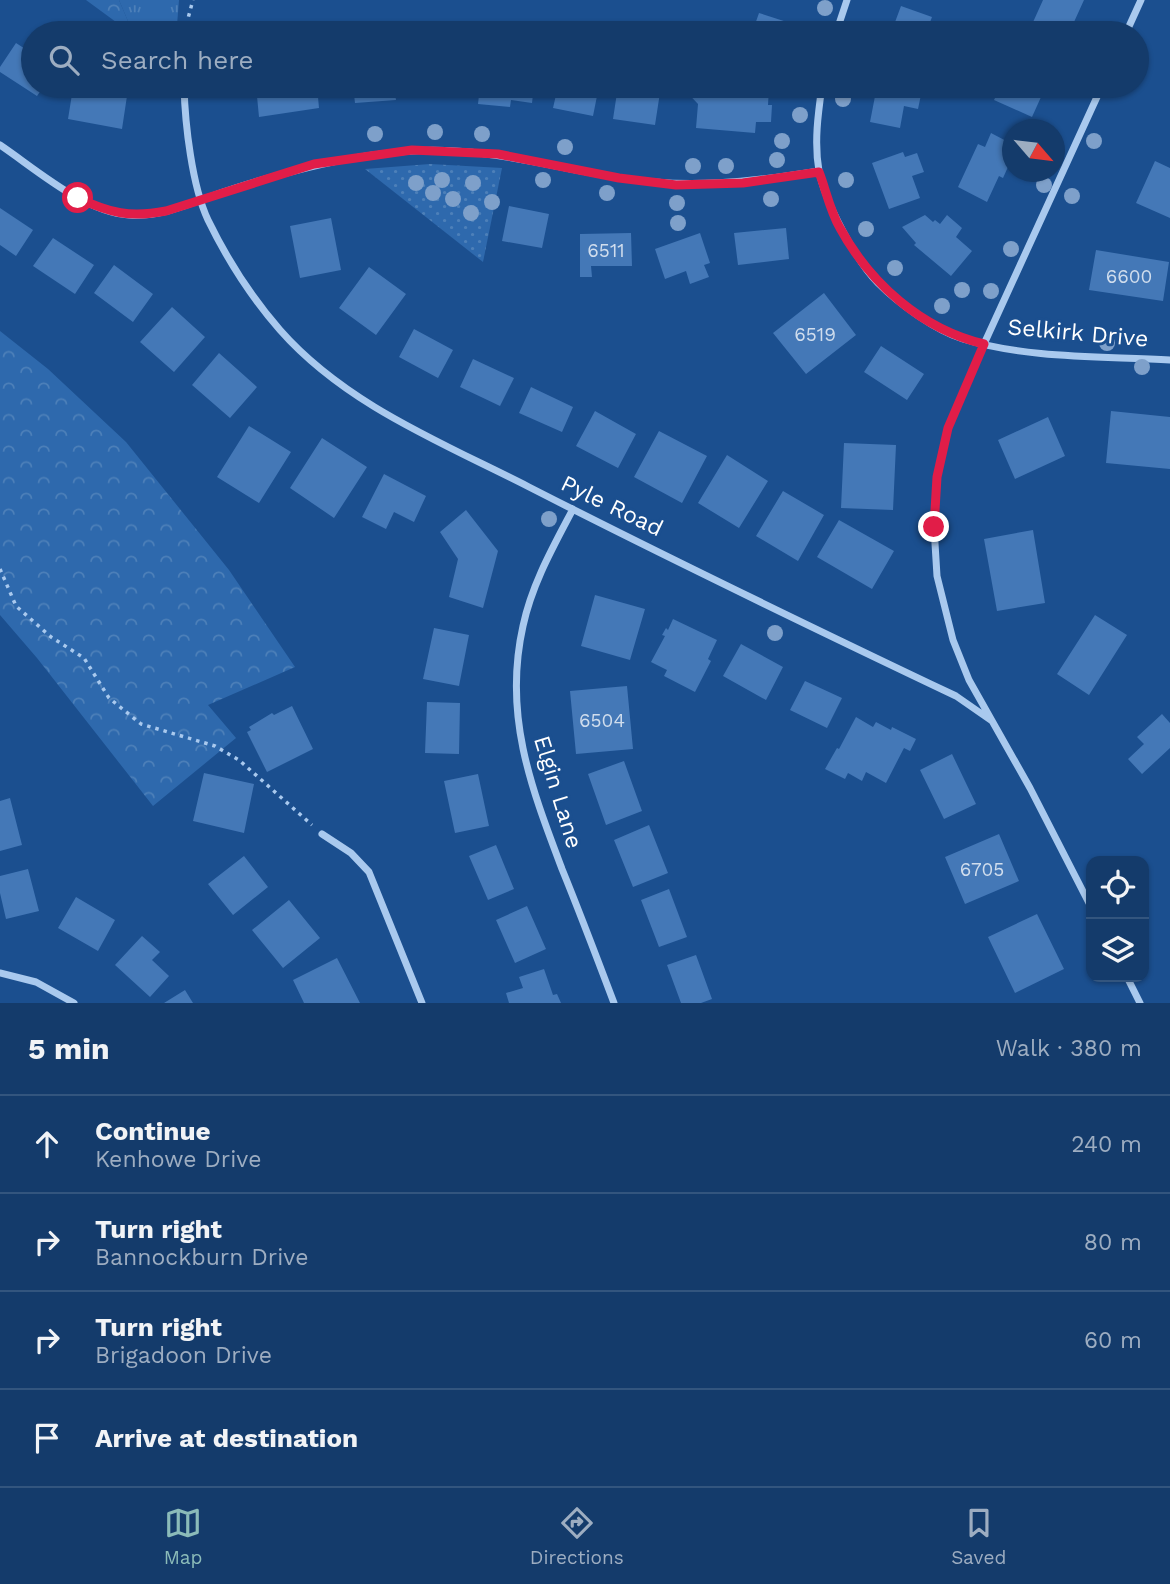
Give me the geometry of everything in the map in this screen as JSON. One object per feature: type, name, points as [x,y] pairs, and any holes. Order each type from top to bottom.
[{"type":"street","points":[[840,21],[847,0]]},
{"type":"street","points":[[1131,21],[1141,0]]},
{"type":"street","name":"Pyle Road","points":[[184,98],[195,177],[208,219],[249,291],[281,331],[320,368],[377,409],[573,509],[956,696],[992,720],[1086,897]]},
{"type":"street","name":"Selkirk Drive","points":[[820,98],[816,125],[819,172],[839,227],[877,282],[929,323],[961,338],[1037,353],[1170,360]]},
{"type":"street","points":[[992,720],[969,680],[953,640],[937,576],[934,527],[937,477],[948,428],[1097,98]]},
{"type":"street","points":[[0,145],[78,198],[103,210],[128,215],[166,211],[314,164],[412,150],[498,154],[619,178],[676,185],[743,183],[819,172]]},
{"type":"street","name":"Elgin Lane","points":[[573,509],[540,572],[523,626],[515,683],[519,729],[533,792],[614,1003]]},
{"type":"street","points":[[322,834],[351,853],[369,872],[422,1003]]},
{"type":"street","points":[[0,973],[36,982],[74,1003]]},
{"type":"street","points":[[1130,982],[1140,1003]]},
{"type":"path","points":[[187,21],[193,0]]},
{"type":"path","points":[[0,569],[16,606],[51,637],[84,658],[109,698],[141,723],[215,746],[239,760],[322,834]]},
{"type":"green space","points":[[86,0],[119,0],[128,21],[115,21]]},
{"type":"green space","points":[[119,0],[179,0],[177,21],[128,21]]},
{"type":"green space","points":[[430,164],[502,168],[483,262],[365,169]]},
{"type":"green space","points":[[0,331],[48,369],[126,442],[229,570],[295,667],[208,705],[236,738],[153,806],[0,615]]},
{"type":"building","points":[[1043,0],[1084,0],[1074,21],[1034,21]]},
{"type":"building","points":[[901,6],[932,17],[930,21],[895,21]]},
{"type":"building","points":[[759,13],[784,21],[756,21]]},
{"type":"building","points":[[16,43],[21,46],[21,86],[0,72],[0,67]]},
{"type":"building","points":[[71,98],[127,98],[122,129],[68,119]]},
{"type":"building","points":[[257,98],[318,98],[319,108],[259,117]]},
{"type":"building","points":[[354,98],[396,100],[355,103]]},
{"type":"building","points":[[479,98],[533,98],[532,103],[511,100],[510,107],[478,104]]},
{"type":"building","points":[[555,98],[597,98],[593,116],[553,108]]},
{"type":"building","points":[[616,98],[659,98],[655,125],[613,119]]},
{"type":"building","points":[[692,98],[768,98],[768,105],[772,105],[771,122],[756,122],[755,133],[696,128],[698,104]]},
{"type":"building","points":[[875,98],[920,98],[918,109],[904,106],[900,128],[870,122]]},
{"type":"building","points":[[995,98],[1041,98],[1032,117],[994,100]]},
{"type":"building","points":[[991,133],[1002,139],[1002,178],[999,176],[987,202],[958,187],[978,144],[985,147]]},
{"type":"building","points":[[903,152],[905,157],[917,153],[924,172],[912,176],[920,198],[889,209],[872,163]]},
{"type":"building","points":[[1155,161],[1170,168],[1170,218],[1136,203]]},
{"type":"building","points":[[509,206],[549,214],[542,248],[502,241]]},
{"type":"building","points":[[0,208],[33,230],[16,256],[0,245]]},
{"type":"building","points":[[925,215],[940,224],[947,215],[962,228],[956,237],[972,251],[951,276],[914,245],[916,243],[902,227]]},
{"type":"building","points":[[331,218],[341,270],[300,278],[290,226]]},
{"type":"building","points":[[786,228],[789,259],[738,265],[734,233]]},
{"type":"building","points":[[631,233],[632,266],[591,266],[592,277],[580,277],[580,234]]},
{"type":"building","points":[[700,233],[710,263],[704,265],[709,277],[690,284],[686,271],[665,279],[655,249]]},
{"type":"building","points":[[53,238],[94,265],[75,294],[33,266]]},
{"type":"building","points":[[1096,250],[1169,262],[1163,301],[1089,290]]},
{"type":"building","points":[[114,265],[153,294],[133,322],[94,293]]},
{"type":"building","points":[[369,267],[406,294],[376,335],[339,308]]},
{"type":"building","points":[[824,293],[856,335],[806,374],[773,333]]},
{"type":"building","points":[[172,307],[205,337],[174,372],[140,342]]},
{"type":"building","points":[[414,329],[453,350],[438,378],[399,357]]},
{"type":"building","points":[[881,346],[924,374],[907,400],[864,372]]},
{"type":"building","points":[[219,353],[257,387],[230,418],[192,385]]},
{"type":"building","points":[[473,359],[514,378],[500,406],[460,387]]},
{"type":"building","points":[[531,387],[573,407],[562,432],[519,413]]},
{"type":"building","points":[[595,411],[636,434],[618,468],[576,446]]},
{"type":"building","points":[[1111,411],[1170,417],[1170,469],[1106,463]]},
{"type":"building","points":[[1048,417],[1065,456],[1015,479],[998,440]]},
{"type":"building","points":[[249,426],[291,452],[259,503],[217,477]]},
{"type":"building","points":[[659,431],[707,456],[682,503],[634,477]]},
{"type":"building","points":[[322,438],[367,467],[334,518],[290,488]]},
{"type":"building","points":[[844,443],[896,445],[893,510],[841,508]]},
{"type":"building","points":[[727,455],[768,481],[739,528],[698,503]]},
{"type":"building","points":[[384,474],[426,496],[414,522],[394,512],[386,529],[362,517]]},
{"type":"building","points":[[783,491],[824,515],[798,561],[756,536]]},
{"type":"building","points":[[466,510],[498,551],[483,608],[449,597],[458,559],[440,532]]},
{"type":"building","points":[[839,520],[894,551],[872,589],[817,557]]},
{"type":"building","points":[[1033,530],[1045,603],[997,611],[984,539]]},
{"type":"building","points":[[595,595],[645,609],[630,660],[581,646]]},
{"type":"building","points":[[1095,615],[1127,635],[1089,695],[1057,674]]},
{"type":"building","points":[[673,619],[717,640],[708,659],[711,661],[695,692],[664,676],[667,670],[651,662],[665,636],[662,635],[666,628],[668,630]]},
{"type":"building","points":[[434,628],[469,635],[459,686],[423,679]]},
{"type":"building","points":[[741,644],[783,667],[766,700],[723,676]]},
{"type":"building","points":[[805,681],[842,698],[827,728],[790,710]]},
{"type":"building","points":[[627,686],[633,749],[576,754],[570,691]]},
{"type":"building","points":[[427,702],[460,703],[459,754],[425,753]]},
{"type":"building","points":[[292,706],[313,749],[267,772],[247,732],[251,730],[249,727],[272,713],[274,715]]},
{"type":"building","points":[[1162,714],[1170,723],[1170,748],[1142,774],[1128,759],[1144,744],[1137,737]]},
{"type":"building","points":[[856,717],[873,727],[876,722],[916,739],[910,751],[904,748],[886,783],[866,772],[862,781],[848,773],[845,779],[825,769]]},
{"type":"building","points":[[952,754],[976,804],[944,819],[920,770]]},
{"type":"building","points":[[624,761],[642,811],[606,825],[588,774]]},
{"type":"building","points":[[204,773],[254,784],[244,833],[193,821]]},
{"type":"building","points":[[478,774],[489,826],[455,833],[444,781]]},
{"type":"building","points":[[10,798],[22,845],[0,851],[0,801]]},
{"type":"building","points":[[649,825],[668,873],[633,887],[614,840]]},
{"type":"building","points":[[999,834],[1019,881],[965,904],[945,857]]},
{"type":"building","points":[[496,845],[514,889],[488,900],[469,856]]},
{"type":"building","points":[[244,856],[268,887],[233,915],[208,884]]},
{"type":"building","points":[[28,869],[39,911],[6,919],[0,893],[0,876]]},
{"type":"building","points":[[669,889],[687,937],[659,947],[641,900]]},
{"type":"building","points":[[76,897],[115,920],[98,951],[58,928]]},
{"type":"building","points":[[289,900],[320,938],[283,968],[252,930]]},
{"type":"building","points":[[527,906],[546,949],[515,963],[496,920]]},
{"type":"building","points":[[1037,914],[1064,969],[1015,993],[988,937]]},
{"type":"building","points":[[142,936],[160,952],[152,960],[169,976],[150,997],[115,965]]},
{"type":"building","points":[[696,955],[712,999],[701,1003],[681,1003],[667,965]]},
{"type":"building","points":[[337,958],[360,1003],[304,1003],[293,980]]},
{"type":"building","points":[[544,969],[553,995],[557,994],[561,1003],[509,1003],[506,993],[523,988],[519,977]]},
{"type":"building","points":[[185,990],[193,1003],[164,1003]]},
{"type":"route","points":[[78,198],[103,210],[128,215],[148,215],[314,164],[412,150],[498,154],[619,178],[676,185],[743,183],[819,172],[839,227],[877,282],[929,323],[961,338],[984,344],[948,428],[937,477],[934,527]]}]
